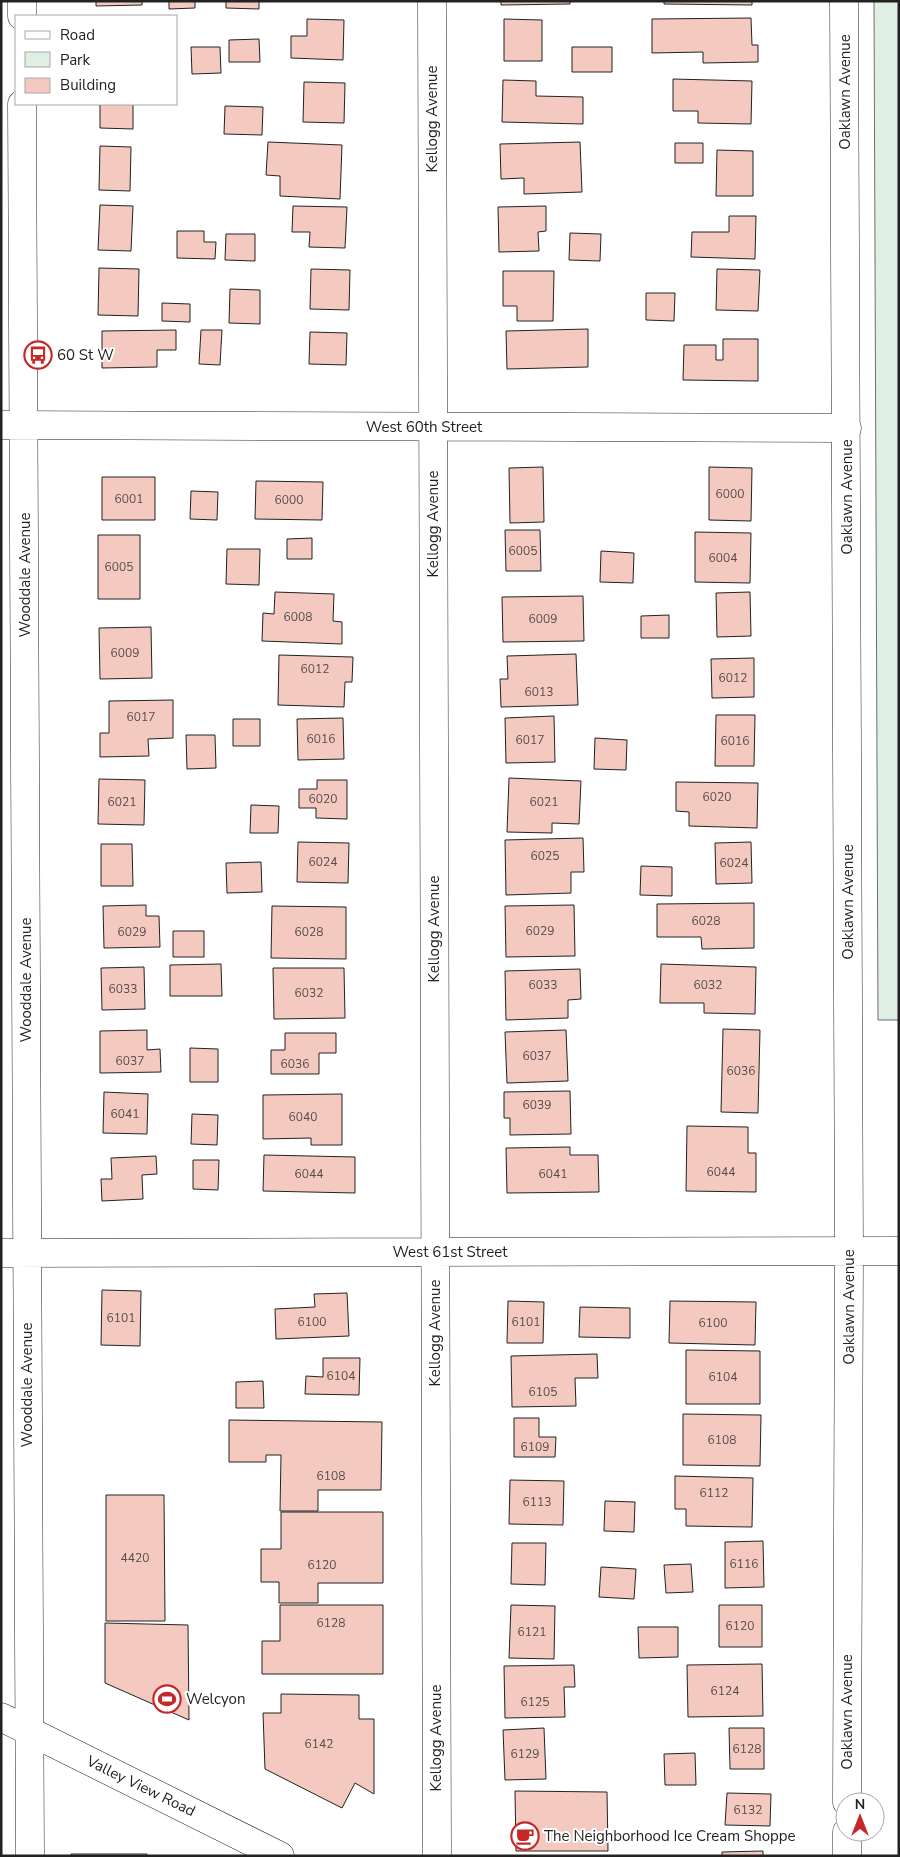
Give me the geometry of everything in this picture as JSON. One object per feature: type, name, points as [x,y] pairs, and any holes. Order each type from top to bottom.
[{"type":"street","points":[[22,1],[22,15]]},
{"type":"street","name":"Kellogg Avenue","points":[[432,1],[437,1856]]},
{"type":"street","name":"Oaklawn Avenue","points":[[844,1],[849,1251],[847,1792]]},
{"type":"street","name":"Wooddale Avenue","points":[[22,105],[13,425],[14,1253],[29,1730],[30,1856]]},
{"type":"street","name":"West 60th Street","points":[[13,425],[847,428]]},
{"type":"street","name":"West 61st Street","points":[[14,1253],[899,1251]]},
{"type":"street","name":"Valley View Road","points":[[1,1717],[280,1856]]},
{"type":"street","points":[[847,1842],[847,1856]]},
{"type":"green space","points":[[874,1],[899,1],[899,1020],[878,1020]]},
{"type":"building","points":[[96,1],[142,1],[142,5],[96,6]]},
{"type":"building","points":[[169,1],[195,1],[195,8],[169,9]]},
{"type":"building","points":[[226,1],[259,1],[259,9],[226,8]]},
{"type":"building","points":[[501,1],[570,1],[570,4],[501,5]]},
{"type":"building","points":[[664,1],[752,1],[752,5],[664,4]]},
{"type":"building","points":[[751,18],[752,45],[758,45],[758,62],[703,63],[703,52],[652,53],[652,19]]},
{"type":"building","points":[[307,19],[344,20],[343,60],[291,58],[291,36],[307,36]]},
{"type":"building","points":[[504,19],[542,20],[542,61],[504,61]]},
{"type":"building","points":[[259,39],[260,62],[229,62],[229,40]]},
{"type":"building","points":[[191,47],[220,47],[221,73],[192,74]]},
{"type":"building","points":[[572,47],[612,47],[612,72],[572,72]]},
{"type":"building","points":[[673,79],[752,81],[751,124],[698,123],[698,111],[673,111]]},
{"type":"building","points":[[503,80],[536,81],[536,96],[583,97],[583,124],[502,122]]},
{"type":"building","points":[[304,82],[345,83],[344,123],[303,122]]},
{"type":"building","points":[[100,105],[133,105],[133,129],[100,128]]},
{"type":"building","points":[[225,106],[263,107],[262,135],[224,134]]},
{"type":"building","points":[[268,142],[342,145],[340,199],[280,196],[280,176],[266,175]]},
{"type":"building","points":[[580,142],[582,192],[524,194],[524,178],[501,179],[500,144]]},
{"type":"building","points":[[675,143],[703,143],[703,163],[675,163]]},
{"type":"building","points":[[100,146],[131,147],[130,191],[99,190]]},
{"type":"building","points":[[717,150],[753,151],[753,196],[716,196]]},
{"type":"building","points":[[100,205],[133,206],[131,251],[98,250]]},
{"type":"building","points":[[293,206],[347,207],[345,248],[309,247],[310,232],[292,232]]},
{"type":"building","points":[[546,206],[546,231],[538,232],[539,251],[499,252],[498,207]]},
{"type":"building","points":[[729,216],[756,216],[755,259],[691,257],[692,232],[729,232]]},
{"type":"building","points":[[177,231],[204,231],[204,242],[216,242],[215,259],[177,258]]},
{"type":"building","points":[[570,233],[601,234],[600,261],[569,260]]},
{"type":"building","points":[[226,234],[255,234],[255,261],[225,260]]},
{"type":"building","points":[[99,268],[139,269],[138,316],[98,315]]},
{"type":"building","points":[[311,269],[350,270],[349,310],[310,309]]},
{"type":"building","points":[[717,269],[760,270],[758,311],[716,310]]},
{"type":"building","points":[[503,271],[554,271],[553,321],[517,321],[517,306],[503,306]]},
{"type":"building","points":[[230,289],[260,290],[260,324],[229,323]]},
{"type":"building","points":[[646,293],[675,293],[674,321],[646,320]]},
{"type":"building","points":[[162,303],[190,304],[190,322],[162,321]]},
{"type":"building","points":[[588,329],[588,367],[507,369],[506,331]]},
{"type":"building","points":[[176,330],[176,350],[157,350],[157,367],[102,368],[102,331]]},
{"type":"building","points":[[201,330],[222,330],[220,365],[199,364]]},
{"type":"building","points":[[310,332],[347,333],[346,365],[309,364]]},
{"type":"building","points":[[723,339],[758,339],[758,381],[683,380],[684,345],[716,345],[716,360],[723,360]]},
{"type":"building","points":[[543,467],[544,522],[510,523],[509,468]]},
{"type":"building","points":[[709,467],[752,468],[751,521],[709,520]]},
{"type":"building","points":[[102,477],[155,477],[155,520],[102,520]]},
{"type":"building","points":[[256,481],[323,482],[322,520],[255,519]]},
{"type":"building","points":[[191,491],[218,492],[217,520],[190,519]]},
{"type":"building","points":[[505,530],[540,530],[541,571],[506,571]]},
{"type":"building","points":[[695,532],[751,533],[750,583],[695,582]]},
{"type":"building","points":[[98,535],[140,535],[140,599],[98,599]]},
{"type":"building","points":[[312,538],[312,559],[287,559],[287,539]]},
{"type":"building","points":[[227,549],[260,549],[259,585],[226,584]]},
{"type":"building","points":[[601,551],[634,553],[633,583],[600,582]]},
{"type":"building","points":[[275,592],[334,594],[333,621],[342,622],[342,644],[262,641],[263,613],[274,614]]},
{"type":"building","points":[[750,592],[751,636],[717,637],[716,593]]},
{"type":"building","points":[[583,596],[584,641],[503,642],[502,597]]},
{"type":"building","points":[[669,615],[669,638],[641,638],[641,616]]},
{"type":"building","points":[[151,627],[152,678],[100,679],[99,628]]},
{"type":"building","points":[[576,654],[578,705],[501,707],[500,679],[508,679],[507,656]]},
{"type":"building","points":[[279,655],[353,657],[352,682],[345,682],[344,707],[278,705]]},
{"type":"building","points":[[754,658],[754,697],[712,698],[711,659]]},
{"type":"building","points":[[173,700],[173,738],[148,739],[149,756],[100,757],[100,733],[109,733],[109,701]]},
{"type":"building","points":[[716,715],[755,715],[754,766],[715,766]]},
{"type":"building","points":[[554,716],[555,762],[506,763],[505,718]]},
{"type":"building","points":[[343,718],[344,759],[298,760],[297,719]]},
{"type":"building","points":[[233,719],[260,719],[260,746],[233,746]]},
{"type":"building","points":[[186,735],[215,735],[216,768],[187,769]]},
{"type":"building","points":[[595,738],[627,740],[626,770],[594,769]]},
{"type":"building","points":[[509,778],[581,781],[579,824],[552,823],[552,833],[507,832]]},
{"type":"building","points":[[99,779],[145,780],[144,825],[98,824]]},
{"type":"building","points":[[317,780],[347,780],[347,819],[316,818],[316,808],[299,808],[299,789],[317,789]]},
{"type":"building","points":[[676,782],[758,783],[757,828],[689,826],[689,812],[676,811]]},
{"type":"building","points":[[251,805],[279,806],[278,833],[250,833]]},
{"type":"building","points":[[583,838],[584,872],[571,872],[571,893],[506,895],[505,840]]},
{"type":"building","points":[[298,842],[349,843],[348,883],[297,882]]},
{"type":"building","points":[[751,842],[752,883],[716,884],[715,843]]},
{"type":"building","points":[[101,844],[132,844],[133,886],[101,886]]},
{"type":"building","points":[[261,862],[262,892],[227,893],[226,863]]},
{"type":"building","points":[[641,866],[672,867],[672,896],[640,895]]},
{"type":"building","points":[[754,903],[754,948],[702,949],[701,937],[657,937],[657,904]]},
{"type":"building","points":[[146,905],[146,916],[159,916],[160,947],[104,948],[103,906]]},
{"type":"building","points":[[574,905],[575,956],[506,957],[505,906]]},
{"type":"building","points":[[272,906],[346,907],[346,959],[271,958]]},
{"type":"building","points":[[173,931],[204,931],[204,957],[173,957]]},
{"type":"building","points":[[221,964],[222,996],[170,996],[170,965]]},
{"type":"building","points":[[661,964],[756,967],[755,1014],[704,1013],[704,1003],[660,1003]]},
{"type":"building","points":[[144,967],[145,1009],[102,1010],[101,968]]},
{"type":"building","points":[[273,968],[344,968],[345,1018],[274,1019]]},
{"type":"building","points":[[580,969],[581,999],[568,1000],[568,1018],[506,1020],[505,971]]},
{"type":"building","points":[[723,1029],[760,1030],[758,1113],[721,1112]]},
{"type":"building","points":[[147,1030],[147,1050],[160,1049],[161,1072],[100,1073],[100,1031]]},
{"type":"building","points":[[566,1030],[568,1081],[507,1083],[505,1032]]},
{"type":"building","points":[[285,1033],[336,1033],[336,1053],[319,1053],[319,1074],[271,1074],[271,1050],[285,1050]]},
{"type":"building","points":[[190,1048],[218,1049],[218,1082],[190,1082]]},
{"type":"building","points":[[570,1091],[571,1134],[510,1135],[510,1118],[504,1118],[504,1092]]},
{"type":"building","points":[[104,1092],[148,1094],[147,1134],[103,1133]]},
{"type":"building","points":[[342,1094],[342,1145],[311,1145],[311,1138],[263,1139],[263,1095]]},
{"type":"building","points":[[192,1114],[218,1115],[217,1145],[191,1144]]},
{"type":"building","points":[[687,1126],[748,1127],[748,1153],[756,1153],[756,1192],[686,1191]]},
{"type":"building","points":[[570,1147],[570,1155],[598,1155],[599,1192],[507,1193],[506,1148]]},
{"type":"building","points":[[264,1155],[355,1157],[355,1193],[263,1191]]},
{"type":"building","points":[[156,1156],[157,1174],[142,1175],[143,1199],[102,1201],[101,1179],[112,1179],[111,1158]]},
{"type":"building","points":[[193,1160],[219,1160],[218,1190],[193,1189]]},
{"type":"building","points":[[102,1290],[141,1291],[140,1346],[101,1345]]},
{"type":"building","points":[[347,1293],[349,1336],[276,1339],[275,1309],[315,1307],[314,1294]]},
{"type":"building","points":[[508,1301],[544,1302],[543,1343],[507,1343]]},
{"type":"building","points":[[670,1301],[756,1302],[755,1345],[669,1343]]},
{"type":"building","points":[[580,1307],[630,1308],[630,1338],[579,1337]]},
{"type":"building","points":[[686,1350],[760,1351],[760,1404],[686,1404]]},
{"type":"building","points":[[597,1354],[598,1378],[575,1378],[576,1406],[512,1407],[511,1356]]},
{"type":"building","points":[[323,1358],[360,1358],[359,1395],[305,1394],[306,1376],[323,1377]]},
{"type":"building","points":[[263,1381],[264,1408],[236,1408],[236,1382]]},
{"type":"building","points":[[683,1414],[761,1415],[760,1466],[683,1465]]},
{"type":"building","points":[[514,1418],[539,1418],[539,1437],[556,1437],[555,1457],[514,1457]]},
{"type":"building","points":[[229,1420],[382,1422],[381,1490],[318,1490],[318,1511],[280,1511],[281,1455],[266,1455],[266,1462],[229,1462]]},
{"type":"building","points":[[675,1476],[753,1478],[752,1527],[686,1526],[686,1509],[675,1509]]},
{"type":"building","points":[[510,1480],[564,1481],[563,1525],[509,1524]]},
{"type":"building","points":[[106,1495],[164,1495],[165,1621],[106,1621]]},
{"type":"building","points":[[605,1501],[635,1502],[634,1532],[604,1531]]},
{"type":"building","points":[[281,1512],[383,1512],[383,1583],[318,1583],[318,1603],[279,1603],[279,1582],[261,1582],[261,1549],[281,1549]]},
{"type":"building","points":[[763,1541],[764,1587],[725,1588],[725,1542]]},
{"type":"building","points":[[512,1543],[546,1543],[545,1585],[511,1584]]},
{"type":"building","points":[[691,1564],[693,1592],[666,1593],[664,1565]]},
{"type":"building","points":[[601,1567],[636,1569],[634,1599],[599,1597]]},
{"type":"building","points":[[280,1605],[383,1605],[383,1674],[262,1674],[262,1641],[280,1641]]},
{"type":"building","points":[[511,1605],[555,1606],[554,1659],[509,1658]]},
{"type":"building","points":[[719,1605],[762,1605],[762,1647],[719,1647]]},
{"type":"building","points":[[105,1623],[188,1625],[189,1720],[105,1683]]},
{"type":"building","points":[[638,1627],[678,1627],[678,1657],[639,1658]]},
{"type":"building","points":[[762,1664],[763,1716],[688,1717],[687,1665]]},
{"type":"building","points":[[574,1665],[575,1687],[564,1687],[565,1717],[505,1718],[504,1666]]},
{"type":"building","points":[[281,1694],[359,1695],[359,1719],[374,1719],[374,1794],[355,1783],[342,1808],[265,1769],[263,1713],[281,1713]]},
{"type":"building","points":[[544,1728],[546,1779],[505,1780],[503,1730]]},
{"type":"building","points":[[729,1728],[764,1728],[764,1769],[730,1769]]},
{"type":"building","points":[[695,1753],[696,1785],[665,1785],[664,1754]]},
{"type":"building","points":[[515,1791],[607,1792],[608,1851],[516,1851]]},
{"type":"building","points":[[727,1793],[771,1794],[770,1826],[725,1825]]},
{"type":"building","points":[[763,1851],[763,1856],[722,1856],[722,1852]]},
{"type":"building","points":[[71,1854],[147,1854],[147,1856],[71,1856]]},
{"type":"place","name":"60 St W","points":[[38,355]]},
{"type":"place","name":"Welcyon","points":[[167,1699]]},
{"type":"place","name":"The Neighborhood Ice Cream Shoppe","points":[[525,1836]]}]
